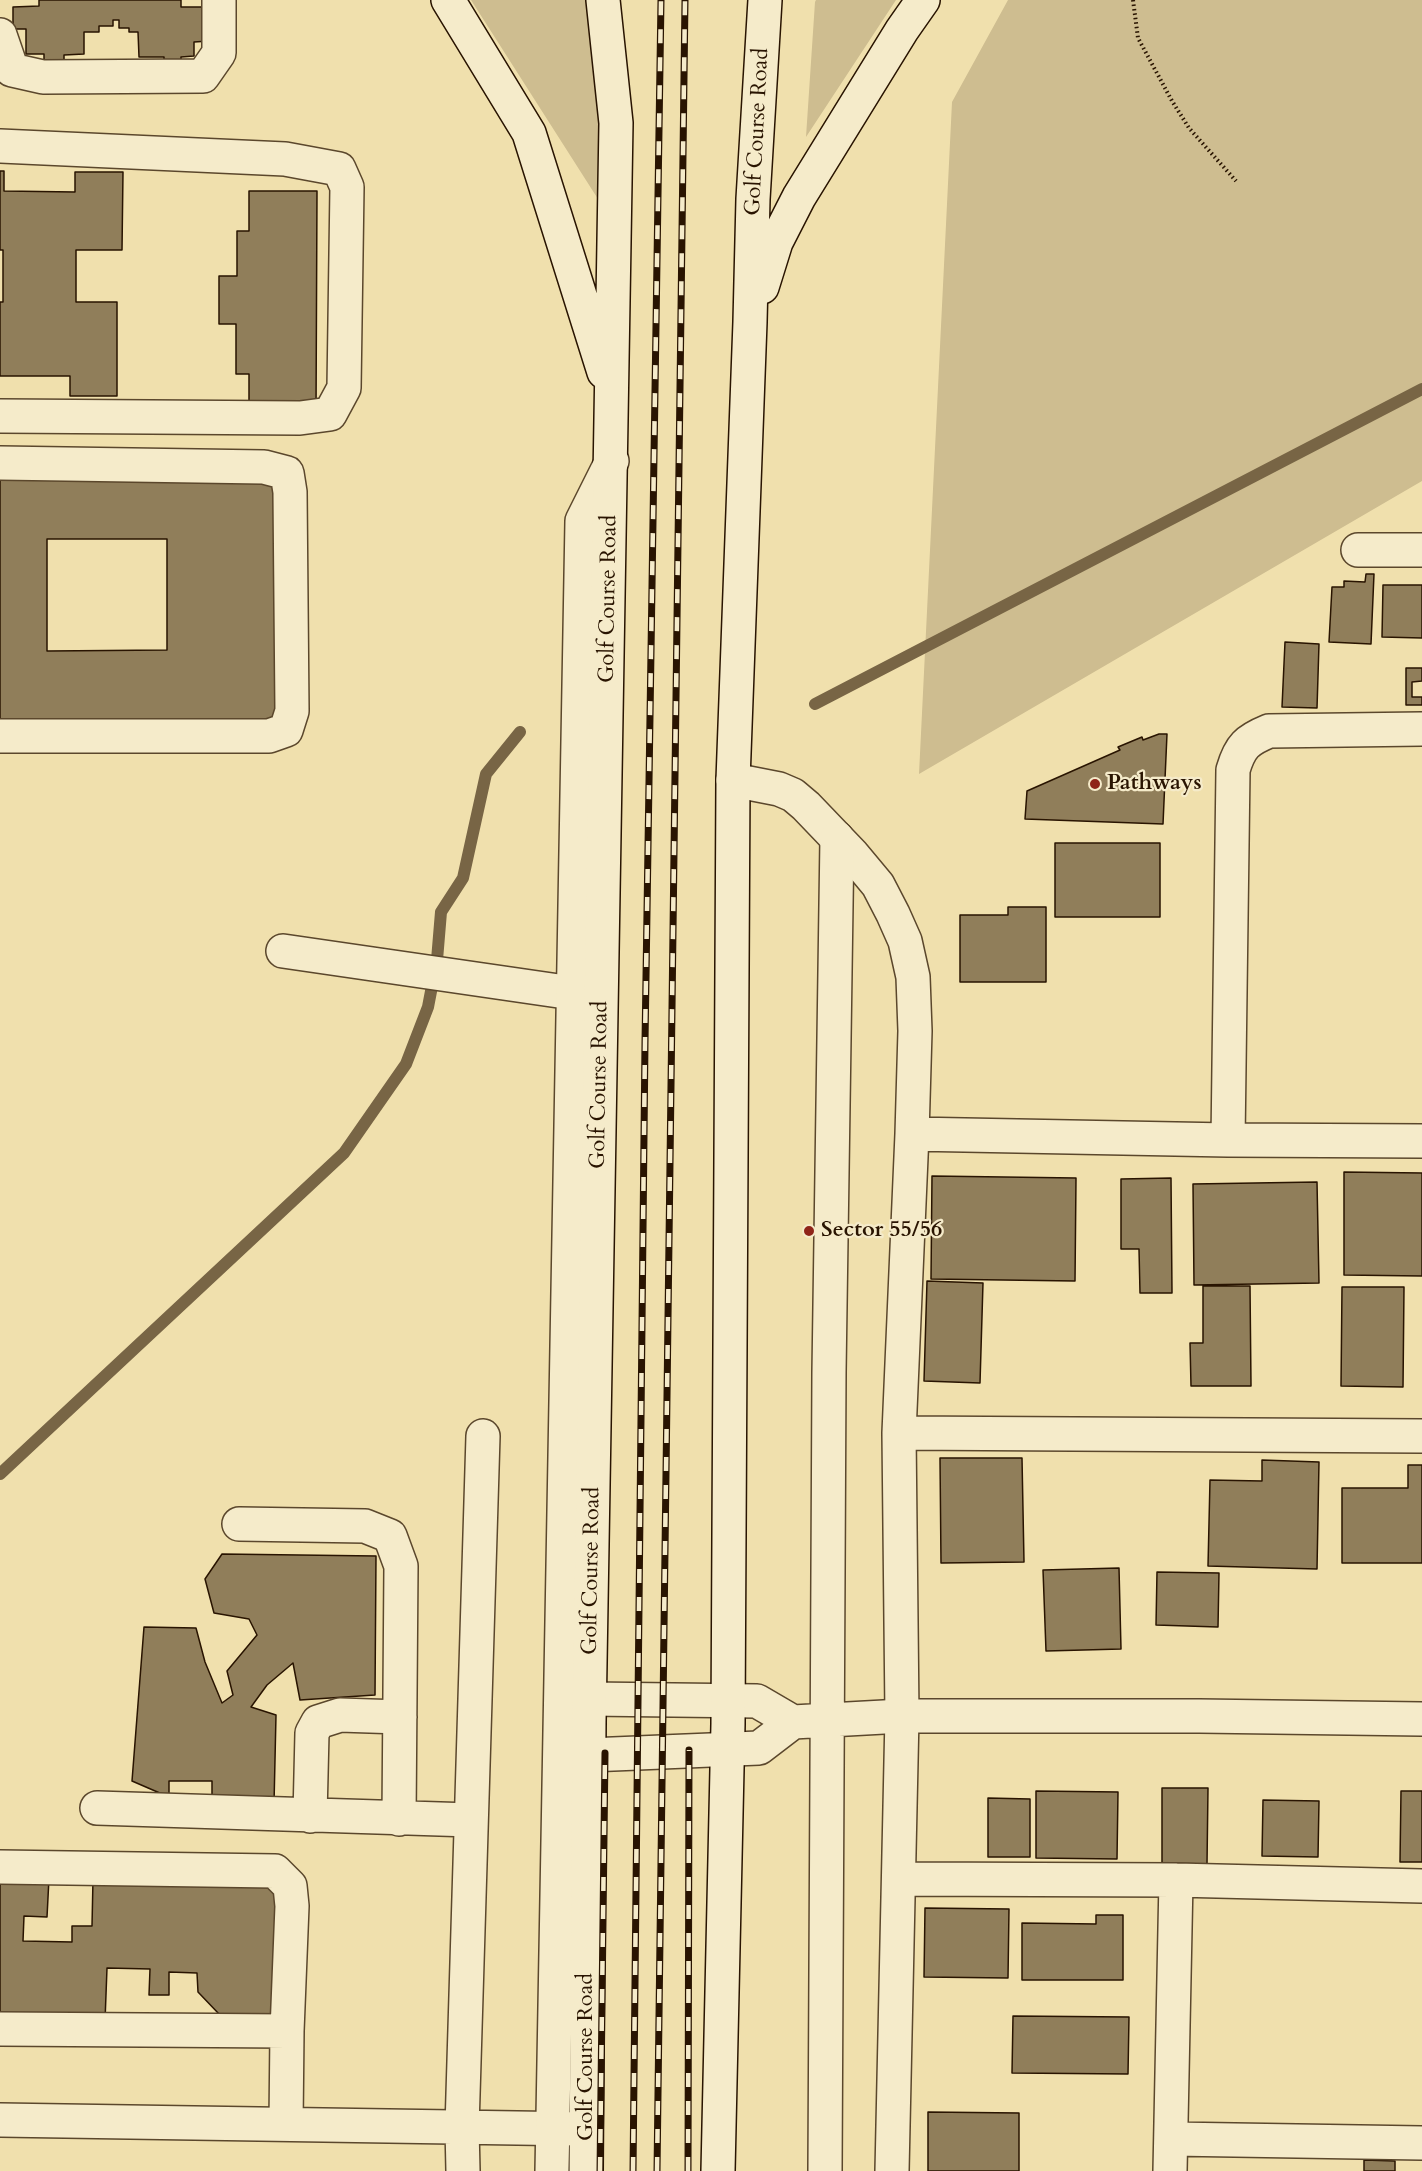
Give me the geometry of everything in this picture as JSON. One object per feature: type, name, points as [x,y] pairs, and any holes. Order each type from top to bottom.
[{"type":"street","points":[[0,35],[12,70],[43,77],[203,76],[219,53],[219,0]]},
{"type":"street","points":[[448,0],[529,133],[613,400]]},
{"type":"street","name":"Golf Course Road","points":[[586,2171],[589,1755],[588,995],[612,461],[616,123],[603,0]]},
{"type":"street","name":"Golf Course Road","points":[[718,2171],[728,1700],[733,780],[753,199],[765,0]]},
{"type":"street","points":[[750,322],[776,242],[799,197],[923,0]]},
{"type":"street","points":[[0,146],[285,159],[339,169],[347,187],[344,388],[330,414],[300,418],[0,416]]},
{"type":"street","points":[[0,463],[264,467],[287,473],[290,492],[292,711],[286,730],[269,736],[0,736]]},
{"type":"street","points":[[1358,550],[1422,550]]},
{"type":"street","points":[[1228,1140],[1233,770],[1238,754],[1251,739],[1269,731],[1422,729]]},
{"type":"street","points":[[733,780],[779,789],[793,795],[837,838],[878,885],[905,941],[914,977],[912,1134],[899,1433],[902,1716],[892,2171]]},
{"type":"street","points":[[825,2171],[829,1372],[837,838]]},
{"type":"street","points":[[283,951],[588,995],[552,2171]]},
{"type":"street","points":[[912,1134],[1422,1141]]},
{"type":"street","points":[[899,1433],[1422,1436]]},
{"type":"street","points":[[463,2171],[462,2127],[483,1436]]},
{"type":"street","points":[[239,1524],[364,1526],[390,1536],[401,1566],[399,1819]]},
{"type":"street","points":[[589,1699],[757,1701],[793,1722],[902,1716],[1422,1719]]},
{"type":"street","points":[[310,1816],[312,1733],[318,1722],[340,1715],[400,1717]]},
{"type":"street","points":[[589,1755],[759,1748],[793,1722]]},
{"type":"street","points":[[97,1808],[471,1821]]},
{"type":"street","points":[[0,1867],[274,1871],[290,1886],[292,1906],[286,2124]]},
{"type":"street","points":[[899,1879],[1176,1880],[1422,1886]]},
{"type":"street","points":[[1176,1880],[1171,2155],[1422,2143]]},
{"type":"street","points":[[0,2030],[287,2031]]},
{"type":"street","points":[[0,2120],[586,2129]]},
{"type":"path","points":[[1133,0],[1138,38],[1172,101],[1189,128],[1236,181]]},
{"type":"shaded area","points":[[471,0],[591,0],[600,61],[598,199]]},
{"type":"shaded area","points":[[816,0],[896,0],[806,137],[815,2]]},
{"type":"shaded area","points":[[1008,0],[1422,0],[1422,481],[919,774],[952,102]]},
{"type":"building","points":[[39,0],[181,0],[181,7],[208,7],[209,41],[194,42],[194,56],[181,57],[181,63],[164,63],[164,57],[139,57],[138,32],[129,32],[129,28],[119,28],[119,20],[113,20],[113,26],[99,26],[99,32],[84,32],[84,54],[64,55],[64,62],[44,62],[44,54],[26,54],[26,29],[13,29],[13,7],[39,6]]},
{"type":"building","points":[[0,171],[4,171],[4,191],[75,192],[75,172],[123,172],[122,250],[76,250],[76,302],[117,302],[117,396],[70,396],[70,376],[0,376],[3,250],[0,250]]},
{"type":"building","points":[[249,191],[317,191],[316,412],[249,412],[249,374],[236,374],[236,324],[219,324],[219,276],[237,276],[237,231],[249,231]]},
{"type":"building","points":[[0,471],[274,475],[282,723],[0,725]],"holes":[[[47,539],[167,539],[167,650],[47,651]]]},
{"type":"building","points":[[1366,574],[1374,574],[1371,644],[1329,642],[1332,587],[1344,587],[1344,581],[1365,582]]},
{"type":"building","points":[[1383,585],[1422,585],[1422,638],[1382,637]]},
{"type":"building","points":[[1285,642],[1319,644],[1317,708],[1282,707]]},
{"type":"building","points":[[1406,668],[1422,668],[1422,681],[1412,682],[1412,697],[1422,697],[1422,705],[1406,705]]},
{"type":"building","points":[[1159,734],[1167,734],[1163,824],[1025,819],[1027,791],[1120,750],[1118,747],[1142,737],[1143,740]]},
{"type":"building","points":[[1055,843],[1160,843],[1160,917],[1055,917]]},
{"type":"building","points":[[1008,907],[1046,907],[1046,982],[960,982],[960,915],[1008,915]]},
{"type":"building","points":[[1344,1172],[1422,1173],[1422,1276],[1344,1275]]},
{"type":"building","points":[[932,1176],[1076,1178],[1075,1281],[931,1279]]},
{"type":"building","points":[[1171,1178],[1172,1293],[1140,1293],[1139,1249],[1121,1249],[1121,1179]]},
{"type":"building","points":[[1317,1182],[1319,1283],[1194,1285],[1193,1184]]},
{"type":"building","points":[[927,1281],[983,1283],[980,1383],[924,1381]]},
{"type":"building","points":[[1203,1286],[1250,1286],[1251,1386],[1191,1386],[1190,1343],[1203,1343]]},
{"type":"building","points":[[1342,1287],[1404,1287],[1403,1387],[1341,1386]]},
{"type":"building","points":[[940,1458],[1022,1458],[1024,1562],[941,1563]]},
{"type":"building","points":[[1262,1460],[1319,1462],[1317,1569],[1208,1566],[1210,1480],[1262,1481]]},
{"type":"building","points":[[1408,1465],[1422,1465],[1422,1563],[1342,1563],[1342,1488],[1408,1488]]},
{"type":"building","points":[[222,1554],[376,1556],[375,1695],[300,1700],[293,1663],[267,1685],[251,1707],[276,1715],[274,1804],[212,1803],[212,1781],[169,1781],[169,1797],[132,1781],[144,1627],[196,1628],[205,1662],[222,1703],[233,1695],[227,1671],[257,1635],[249,1619],[214,1613],[205,1579]]},
{"type":"building","points":[[1119,1568],[1121,1649],[1046,1651],[1043,1570]]},
{"type":"building","points":[[1157,1572],[1219,1573],[1218,1627],[1156,1625]]},
{"type":"building","points":[[1162,1788],[1208,1788],[1207,1864],[1162,1863]]},
{"type":"building","points":[[1036,1791],[1118,1792],[1117,1859],[1036,1858]]},
{"type":"building","points":[[1401,1791],[1422,1791],[1422,1862],[1400,1862]]},
{"type":"building","points":[[988,1798],[1030,1799],[1030,1857],[988,1857]]},
{"type":"building","points":[[1263,1800],[1319,1801],[1318,1857],[1262,1856]]},
{"type":"building","points":[[0,1878],[49,1878],[47,1917],[24,1916],[23,1941],[72,1942],[72,1926],[92,1926],[93,1879],[281,1884],[278,2019],[219,2014],[198,1992],[197,1973],[169,1972],[169,1995],[149,1995],[150,1969],[107,1968],[105,2021],[0,2018]]},
{"type":"building","points":[[925,1908],[1009,1909],[1008,1978],[924,1977]]},
{"type":"building","points":[[1096,1915],[1123,1915],[1123,1980],[1022,1980],[1022,1923],[1096,1924]]},
{"type":"building","points":[[1013,2016],[1129,2017],[1128,2074],[1012,2073]]},
{"type":"building","points":[[928,2112],[1019,2113],[1019,2171],[928,2171]]},
{"type":"building","points":[[1364,2160],[1395,2161],[1395,2171],[1364,2171]]},
{"type":"waterway","points":[[815,704],[1422,389]]},
{"type":"waterway","points":[[0,1474],[344,1153],[406,1064],[428,1007],[437,960],[441,912],[463,878],[486,774],[520,732]]},
{"type":"railway","points":[[633,2171],[645,1042],[661,0]]},
{"type":"railway","points":[[657,2171],[685,0]]},
{"type":"railway","points":[[688,2171],[689,1750]]},
{"type":"railway","points":[[600,2171],[605,1753]]},
{"type":"place","name":"Pathways","points":[[1095,784]]},
{"type":"place","name":"Sector 55/56","points":[[809,1231]]}]
